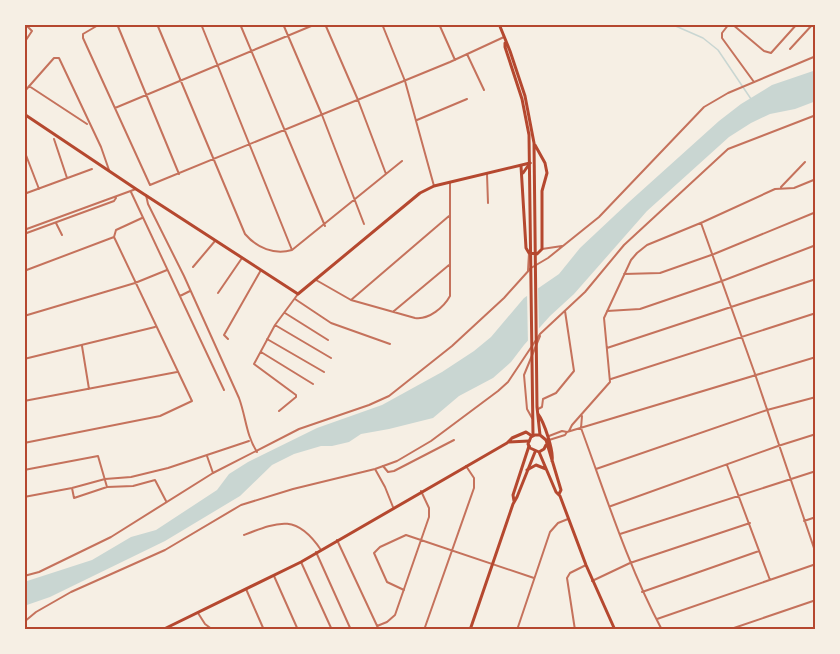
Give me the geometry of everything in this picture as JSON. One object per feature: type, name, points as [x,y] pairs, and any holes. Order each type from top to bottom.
[{"type":"main road","points":[[499,24],[525,96],[534,143],[535,169],[533,174],[533,436],[513,495],[514,501]]},
{"type":"main road","points":[[506,43],[525,109],[533,174],[540,435]]},
{"type":"main road","points":[[24,114],[298,294],[420,193],[434,186],[530,163]]},
{"type":"main road","points":[[521,166],[525,245],[529,253],[538,253],[542,249],[542,194],[547,170],[534,143]]},
{"type":"main road","points":[[522,175],[525,167],[530,163]]},
{"type":"main road","points":[[535,169],[542,164],[547,170]]},
{"type":"main road","points":[[538,410],[561,490],[559,494]]},
{"type":"main road","points":[[162,630],[301,562],[512,438],[526,432],[533,436],[540,435],[547,440]]},
{"type":"main road","points":[[470,630],[514,501],[518,497],[527,470],[537,452],[544,450],[547,440]]},
{"type":"main road","points":[[507,442],[529,444],[549,471],[592,581],[615,630]]},
{"type":"main road","points":[[527,470],[536,465],[549,471]]},
{"type":"street","points":[[24,43],[32,31],[26,24]]},
{"type":"street","points":[[100,24],[83,36],[148,183],[153,185],[455,60],[504,37]]},
{"type":"street","points":[[117,24],[179,174]]},
{"type":"street","points":[[157,24],[245,234],[259,247],[276,252],[292,250],[402,161]]},
{"type":"street","points":[[201,24],[292,250]]},
{"type":"street","points":[[240,24],[325,225]]},
{"type":"street","points":[[283,24],[322,115],[364,224]]},
{"type":"street","points":[[115,108],[316,24]]},
{"type":"street","points":[[325,24],[358,100],[386,174]]},
{"type":"street","points":[[381,24],[405,81],[434,186]]},
{"type":"street","points":[[439,24],[455,60]]},
{"type":"street","points":[[754,82],[722,38],[722,33],[730,24],[768,53],[777,48],[797,24]]},
{"type":"street","points":[[790,50],[811,24]]},
{"type":"street","points":[[467,54],[484,90]]},
{"type":"street","points":[[24,576],[39,572],[111,537],[213,473],[305,427],[369,405],[394,393],[484,317],[528,271],[599,217],[704,107],[728,93],[816,56]]},
{"type":"street","points":[[24,92],[54,58],[59,58],[101,147],[109,170]]},
{"type":"street","points":[[29,86],[89,125]]},
{"type":"street","points":[[417,120],[467,99]]},
{"type":"street","points":[[24,622],[36,612],[71,592],[165,550],[241,505],[293,489],[375,469],[416,451],[491,398],[508,382],[540,334],[585,292],[631,237],[728,149],[816,115]]},
{"type":"street","points":[[54,139],[67,178]]},
{"type":"street","points":[[24,150],[39,189]]},
{"type":"street","points":[[568,432],[606,388],[610,379],[604,326],[607,311],[631,260],[644,248],[781,187],[805,162]]},
{"type":"street","points":[[24,194],[92,169]]},
{"type":"street","points":[[487,174],[488,203]]},
{"type":"street","points":[[781,187],[792,188],[816,179]]},
{"type":"street","points":[[316,280],[351,300],[420,319],[431,315],[450,296],[450,182]]},
{"type":"street","points":[[24,230],[114,201],[136,189]]},
{"type":"street","points":[[131,192],[224,390]]},
{"type":"street","points":[[146,195],[148,204],[239,398],[249,441],[257,452]]},
{"type":"street","points":[[624,274],[657,274],[714,254],[816,212]]},
{"type":"street","points":[[24,234],[69,215]]},
{"type":"street","points":[[351,300],[450,215]]},
{"type":"street","points":[[24,443],[160,416],[192,401],[114,237],[116,230],[142,218]]},
{"type":"street","points":[[56,222],[62,235]]},
{"type":"street","points":[[42,223],[43,227]]},
{"type":"street","points":[[701,223],[714,254],[816,554]]},
{"type":"street","points":[[24,271],[114,237]]},
{"type":"street","points":[[193,267],[215,241]]},
{"type":"street","points":[[607,311],[640,309],[816,245]]},
{"type":"street","points":[[542,249],[562,246]]},
{"type":"street","points":[[528,271],[529,253]]},
{"type":"street","points":[[218,293],[242,258]]},
{"type":"street","points":[[394,311],[450,264]]},
{"type":"street","points":[[24,316],[135,284],[168,270]]},
{"type":"street","points":[[228,339],[224,335],[261,270]]},
{"type":"street","points":[[607,348],[816,279]]},
{"type":"street","points":[[180,296],[190,291]]},
{"type":"street","points":[[279,411],[297,397],[254,365],[275,325],[298,294]]},
{"type":"street","points":[[295,299],[331,323],[390,344]]},
{"type":"street","points":[[538,410],[542,407],[543,399],[554,395],[574,371],[565,311]]},
{"type":"street","points":[[284,312],[328,340]]},
{"type":"street","points":[[610,379],[816,313]]},
{"type":"street","points":[[275,325],[331,358]]},
{"type":"street","points":[[24,359],[156,327]]},
{"type":"street","points":[[532,418],[527,409],[524,375],[540,334]]},
{"type":"street","points":[[267,339],[324,372]]},
{"type":"street","points":[[82,346],[89,389]]},
{"type":"street","points":[[528,349],[533,355]]},
{"type":"street","points":[[261,352],[312,384]]},
{"type":"street","points":[[547,440],[816,357]]},
{"type":"street","points":[[24,401],[178,372]]},
{"type":"street","points":[[596,469],[767,411],[816,397]]},
{"type":"street","points":[[583,414],[581,428],[630,563],[662,630]]},
{"type":"street","points":[[611,506],[816,434]]},
{"type":"street","points":[[383,466],[388,472],[394,471],[454,440]]},
{"type":"street","points":[[24,497],[105,479],[131,477],[207,456],[249,441]]},
{"type":"street","points":[[24,470],[98,456],[106,487]]},
{"type":"street","points":[[207,456],[213,473]]},
{"type":"street","points":[[727,465],[770,580]]},
{"type":"street","points":[[424,630],[475,483],[466,466]]},
{"type":"street","points":[[375,469],[393,507]]},
{"type":"street","points":[[620,534],[816,471]]},
{"type":"street","points":[[72,488],[74,498],[106,487],[133,486],[154,480],[166,501]]},
{"type":"street","points":[[377,626],[387,622],[395,615],[422,540],[430,513],[421,491]]},
{"type":"street","points":[[804,521],[816,517]]},
{"type":"street","points":[[517,630],[550,532],[558,523],[568,519]]},
{"type":"street","points":[[244,535],[286,523],[299,526],[321,550]]},
{"type":"street","points":[[592,581],[630,563],[750,523]]},
{"type":"street","points":[[404,590],[387,582],[374,553],[380,547],[406,535],[534,578]]},
{"type":"street","points":[[337,540],[379,630]]},
{"type":"street","points":[[642,592],[759,551]]},
{"type":"street","points":[[315,553],[351,630]]},
{"type":"street","points":[[301,562],[332,630]]},
{"type":"street","points":[[657,619],[816,564]]},
{"type":"street","points":[[575,630],[567,578],[570,573],[586,565]]},
{"type":"street","points":[[274,576],[298,630]]},
{"type":"street","points":[[246,589],[264,630]]},
{"type":"street","points":[[728,630],[816,600]]},
{"type":"street","points":[[198,613],[213,630]]},
{"type":"shaded area","points":[[816,70],[816,101],[795,109],[770,114],[729,137],[647,211],[574,294],[550,316],[511,362],[493,378],[459,396],[433,418],[361,434],[349,442],[321,446],[294,454],[272,465],[240,496],[165,541],[50,597],[24,606],[24,582],[92,560],[131,537],[156,530],[217,490],[229,474],[248,462],[317,428],[382,405],[442,372],[474,351],[491,337],[524,298],[559,274],[580,248],[719,121],[772,85]]},
{"type":"pier","points":[[538,285],[539,332],[528,345],[527,292]]},
{"type":"waterway","points":[[671,24],[703,38],[718,50],[751,99]]}]
